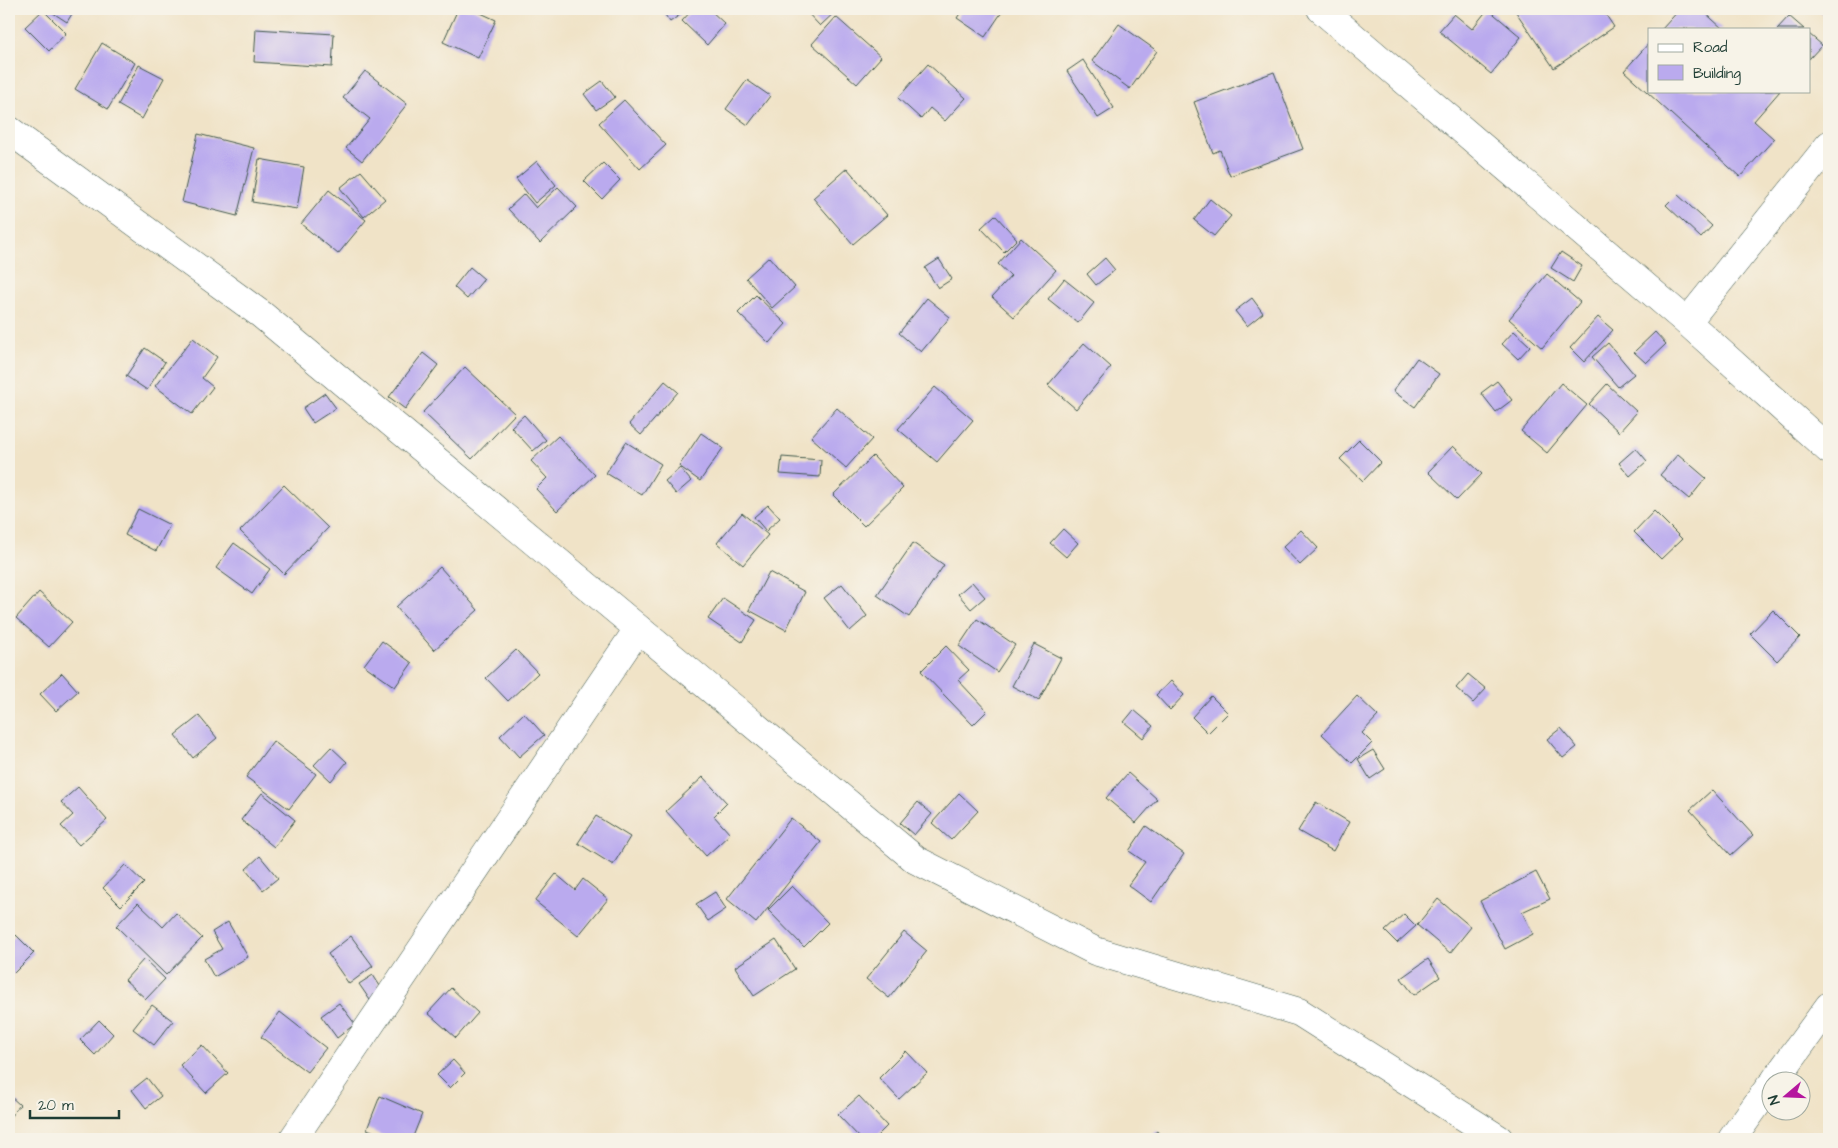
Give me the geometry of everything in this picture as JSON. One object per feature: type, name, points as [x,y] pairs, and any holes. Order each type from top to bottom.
[{"type":"street","points":[[1321,9],[1687,322],[1829,450]]},
{"type":"street","points":[[9,130],[262,315],[916,860],[1095,951],[1299,1012],[1499,1139]]},
{"type":"street","points":[[1687,322],[1829,145]]},
{"type":"street","points":[[293,1139],[638,629]]},
{"type":"street","points":[[1782,1070],[1829,1006]]},
{"type":"street","points":[[1732,1139],[1760,1100]]},
{"type":"building","points":[[47,9],[75,9],[67,22]]},
{"type":"building","points":[[458,9],[472,9],[496,20],[478,58],[443,42]]},
{"type":"building","points":[[661,9],[688,9],[670,22]]},
{"type":"building","points":[[693,9],[709,9],[725,24],[707,45],[682,21]]},
{"type":"building","points":[[804,9],[838,9],[820,26]]},
{"type":"building","points":[[963,9],[1004,9],[985,37],[957,18]]},
{"type":"building","points":[[1488,9],[1521,37],[1491,74],[1439,31],[1454,14],[1472,29]]},
{"type":"building","points":[[1514,9],[1602,9],[1614,27],[1554,68]]},
{"type":"building","points":[[1680,9],[1701,9],[1722,28],[1663,28]]},
{"type":"building","points":[[1817,9],[1829,9],[1829,20]]},
{"type":"building","points":[[43,10],[66,33],[49,51],[25,27]]},
{"type":"building","points":[[1789,16],[1803,28],[1778,28]]},
{"type":"building","points":[[836,17],[881,57],[857,84],[812,44]]},
{"type":"building","points":[[1119,24],[1157,51],[1130,89],[1092,61]]},
{"type":"building","points":[[256,29],[334,34],[332,67],[254,62]]},
{"type":"building","points":[[1810,35],[1822,45],[1810,58]]},
{"type":"building","points":[[102,43],[135,63],[108,109],[75,89]]},
{"type":"building","points":[[1648,44],[1648,92],[1779,92],[1754,121],[1774,139],[1740,177],[1624,71]]},
{"type":"building","points":[[1083,60],[1114,108],[1098,118],[1067,71]]},
{"type":"building","points":[[928,64],[966,98],[945,121],[930,108],[921,119],[898,98]]},
{"type":"building","points":[[139,65],[164,78],[142,119],[118,105]]},
{"type":"building","points":[[365,71],[407,104],[362,161],[346,148],[370,119],[343,98]]},
{"type":"building","points":[[1274,72],[1303,149],[1230,176],[1220,150],[1213,153],[1194,102]]},
{"type":"building","points":[[747,80],[770,96],[748,125],[726,109]]},
{"type":"building","points":[[602,81],[615,97],[596,110],[584,94]]},
{"type":"building","points":[[624,100],[666,145],[640,169],[599,123]]},
{"type":"building","points":[[198,134],[254,148],[237,216],[182,202]]},
{"type":"building","points":[[259,159],[304,167],[297,209],[252,202]]},
{"type":"building","points":[[537,161],[556,185],[535,203],[516,179]]},
{"type":"building","points":[[603,163],[620,180],[602,199],[584,181]]},
{"type":"building","points":[[847,168],[887,215],[853,244],[813,198]]},
{"type":"building","points":[[361,171],[385,199],[364,217],[340,188]]},
{"type":"building","points":[[558,187],[577,207],[540,243],[508,209],[524,194],[536,208]]},
{"type":"building","points":[[329,190],[366,220],[338,254],[301,224]]},
{"type":"building","points":[[1677,194],[1712,226],[1701,238],[1666,205]]},
{"type":"building","points":[[1210,199],[1231,216],[1214,236],[1194,220]]},
{"type":"building","points":[[995,215],[1017,239],[1004,252],[981,228]]},
{"type":"building","points":[[1021,238],[1056,270],[1014,317],[992,297],[1011,276],[998,264]]},
{"type":"building","points":[[1561,252],[1582,266],[1573,282],[1551,268]]},
{"type":"building","points":[[769,257],[795,287],[772,308],[746,278]]},
{"type":"building","points":[[1105,258],[1115,270],[1096,285],[1087,274]]},
{"type":"building","points":[[939,259],[952,279],[938,288],[925,268]]},
{"type":"building","points":[[470,267],[484,279],[467,299],[454,287]]},
{"type":"building","points":[[1547,274],[1580,302],[1542,348],[1509,319]]},
{"type":"building","points":[[1064,279],[1094,303],[1078,323],[1048,299]]},
{"type":"building","points":[[756,295],[786,324],[769,343],[738,313]]},
{"type":"building","points":[[927,298],[950,317],[921,352],[899,333]]},
{"type":"building","points":[[1252,298],[1263,313],[1247,326],[1235,311]]},
{"type":"building","points":[[1598,317],[1613,330],[1584,362],[1570,348]]},
{"type":"building","points":[[1514,331],[1530,346],[1518,359],[1502,344]]},
{"type":"building","points":[[1655,332],[1666,344],[1646,363],[1634,352]]},
{"type":"building","points":[[193,338],[217,357],[202,378],[213,387],[192,414],[155,386]]},
{"type":"building","points":[[1084,343],[1111,367],[1076,409],[1048,385]]},
{"type":"building","points":[[1608,343],[1634,374],[1618,387],[1592,357]]},
{"type":"building","points":[[145,348],[165,362],[147,390],[126,376]]},
{"type":"building","points":[[423,353],[438,365],[405,409],[389,397]]},
{"type":"building","points":[[1417,358],[1439,374],[1415,407],[1393,391]]},
{"type":"building","points":[[465,367],[515,414],[472,459],[423,412]]},
{"type":"building","points":[[665,381],[678,392],[641,435],[629,424]]},
{"type":"building","points":[[1497,381],[1512,400],[1496,412],[1481,393]]},
{"type":"building","points":[[1561,383],[1587,405],[1547,453],[1521,431]]},
{"type":"building","points":[[1607,384],[1637,412],[1619,432],[1589,404]]},
{"type":"building","points":[[935,387],[973,420],[937,462],[898,429]]},
{"type":"building","points":[[325,393],[336,408],[313,423],[303,408]]},
{"type":"building","points":[[837,408],[872,439],[846,468],[811,437]]},
{"type":"building","points":[[524,415],[546,440],[533,451],[511,427]]},
{"type":"building","points":[[701,433],[723,448],[700,481],[679,466]]},
{"type":"building","points":[[558,436],[595,475],[557,511],[536,489],[547,478],[531,461]]},
{"type":"building","points":[[1359,440],[1381,462],[1363,481],[1340,459]]},
{"type":"building","points":[[626,442],[661,464],[642,495],[606,473]]},
{"type":"building","points":[[1453,446],[1482,474],[1457,500],[1428,472]]},
{"type":"building","points":[[1636,448],[1647,461],[1630,476],[1619,463]]},
{"type":"building","points":[[1678,454],[1706,478],[1689,499],[1660,475]]},
{"type":"building","points":[[873,456],[903,488],[864,526],[833,495]]},
{"type":"building","points":[[782,457],[821,460],[820,477],[780,474]]},
{"type":"building","points":[[680,468],[691,481],[676,494],[665,481]]},
{"type":"building","points":[[284,485],[328,528],[284,574],[240,531]]},
{"type":"building","points":[[768,505],[780,518],[766,531],[754,517]]},
{"type":"building","points":[[138,509],[170,525],[156,551],[125,535]]},
{"type":"building","points":[[1654,511],[1682,539],[1661,559],[1634,532]]},
{"type":"building","points":[[742,513],[768,535],[743,565],[717,543]]},
{"type":"building","points":[[1063,529],[1078,543],[1066,557],[1050,543]]},
{"type":"building","points":[[1301,530],[1318,548],[1300,565],[1283,547]]},
{"type":"building","points":[[234,543],[270,569],[252,594],[216,568]]},
{"type":"building","points":[[913,543],[944,565],[909,617],[877,595]]},
{"type":"building","points":[[440,567],[478,610],[434,650],[396,607]]},
{"type":"building","points":[[769,572],[805,592],[786,630],[749,610]]},
{"type":"building","points":[[972,582],[985,597],[971,609],[958,594]]},
{"type":"building","points":[[842,584],[867,616],[850,631],[824,598]]},
{"type":"building","points":[[39,592],[72,622],[49,647],[16,618]]},
{"type":"building","points":[[723,598],[756,620],[742,642],[708,619]]},
{"type":"building","points":[[1773,610],[1800,637],[1777,661],[1750,634]]},
{"type":"building","points":[[977,619],[1015,645],[997,672],[959,646]]},
{"type":"building","points":[[382,641],[412,663],[395,687],[364,665]]},
{"type":"building","points":[[1034,644],[1061,658],[1039,700],[1012,686]]},
{"type":"building","points":[[946,646],[969,670],[958,680],[987,711],[973,725],[921,671]]},
{"type":"building","points":[[516,650],[538,673],[508,701],[486,678]]},
{"type":"building","points":[[62,673],[78,691],[56,711],[40,694]]},
{"type":"building","points":[[1468,674],[1486,689],[1473,703],[1456,688]]},
{"type":"building","points":[[1171,681],[1184,695],[1170,710],[1156,695]]},
{"type":"building","points":[[1211,696],[1228,713],[1208,733],[1192,717]]},
{"type":"building","points":[[1357,696],[1378,716],[1362,733],[1372,743],[1352,763],[1322,734]]},
{"type":"building","points":[[1134,710],[1153,726],[1143,738],[1124,722]]},
{"type":"building","points":[[524,713],[544,735],[519,757],[500,736]]},
{"type":"building","points":[[199,716],[217,738],[193,758],[175,735]]},
{"type":"building","points":[[1561,728],[1577,747],[1563,758],[1547,739]]},
{"type":"building","points":[[273,741],[316,774],[289,809],[246,777]]},
{"type":"building","points":[[331,747],[347,762],[331,781],[314,765]]},
{"type":"building","points":[[1373,750],[1385,769],[1370,779],[1358,759]]},
{"type":"building","points":[[1128,773],[1157,799],[1136,823],[1106,798]]},
{"type":"building","points":[[703,777],[727,803],[714,816],[730,834],[706,856],[666,811]]},
{"type":"building","points":[[78,787],[107,820],[79,845],[61,826],[73,815],[61,802]]},
{"type":"building","points":[[1712,790],[1753,835],[1731,855],[1690,810]]},
{"type":"building","points":[[262,793],[295,820],[274,847],[241,820]]},
{"type":"building","points":[[959,793],[978,811],[951,840],[932,823]]},
{"type":"building","points":[[918,802],[932,814],[914,835],[900,823]]},
{"type":"building","points":[[1316,802],[1349,822],[1333,851],[1298,831]]},
{"type":"building","points":[[596,816],[630,837],[613,865],[578,843]]},
{"type":"building","points":[[791,818],[821,842],[756,923],[727,899]]},
{"type":"building","points":[[1146,826],[1184,854],[1151,902],[1128,885],[1145,862],[1129,851]]},
{"type":"building","points":[[260,856],[278,878],[263,890],[246,869]]},
{"type":"building","points":[[125,865],[144,883],[121,906],[103,888]]},
{"type":"building","points":[[1536,872],[1550,899],[1522,912],[1533,934],[1505,949],[1480,901]]},
{"type":"building","points":[[556,874],[575,890],[583,879],[608,899],[578,936],[535,901]]},
{"type":"building","points":[[792,886],[828,923],[804,947],[768,910]]},
{"type":"building","points":[[715,892],[726,909],[708,921],[696,904]]},
{"type":"building","points":[[1438,899],[1471,927],[1450,953],[1417,925]]},
{"type":"building","points":[[138,903],[163,927],[176,913],[202,938],[166,975],[116,926]]},
{"type":"building","points":[[1404,914],[1416,926],[1397,943],[1385,931]]},
{"type":"building","points":[[228,922],[248,957],[214,977],[204,959],[222,949],[212,932]]},
{"type":"building","points":[[904,932],[927,951],[889,998],[866,979]]},
{"type":"building","points":[[16,935],[34,953],[9,978],[9,942]]},
{"type":"building","points":[[351,936],[373,966],[349,984],[328,954]]},
{"type":"building","points":[[776,940],[795,969],[754,996],[735,967]]},
{"type":"building","points":[[144,959],[165,979],[146,999],[125,980]]},
{"type":"building","points":[[1428,959],[1440,977],[1414,995],[1401,978]]},
{"type":"building","points":[[373,975],[387,997],[374,1006],[359,984]]},
{"type":"building","points":[[451,988],[478,1013],[456,1038],[428,1013]]},
{"type":"building","points":[[339,1003],[355,1024],[337,1038],[321,1016]]},
{"type":"building","points":[[152,1005],[173,1021],[154,1045],[133,1029]]},
{"type":"building","points":[[280,1012],[326,1048],[307,1072],[261,1037]]},
{"type":"building","points":[[99,1020],[113,1034],[95,1055],[80,1040]]},
{"type":"building","points":[[202,1045],[228,1073],[206,1093],[180,1065]]},
{"type":"building","points":[[906,1051],[927,1073],[899,1099],[879,1078]]},
{"type":"building","points":[[453,1060],[465,1073],[450,1088],[437,1075]]},
{"type":"building","points":[[147,1078],[161,1096],[146,1108],[132,1090]]},
{"type":"building","points":[[9,1095],[20,1105],[9,1118]]},
{"type":"building","points":[[380,1096],[422,1114],[412,1139],[392,1139],[367,1129]]},
{"type":"building","points":[[859,1096],[887,1126],[874,1139],[861,1139],[838,1115]]},
{"type":"building","points":[[1157,1131],[1163,1139],[1147,1139]]}]
